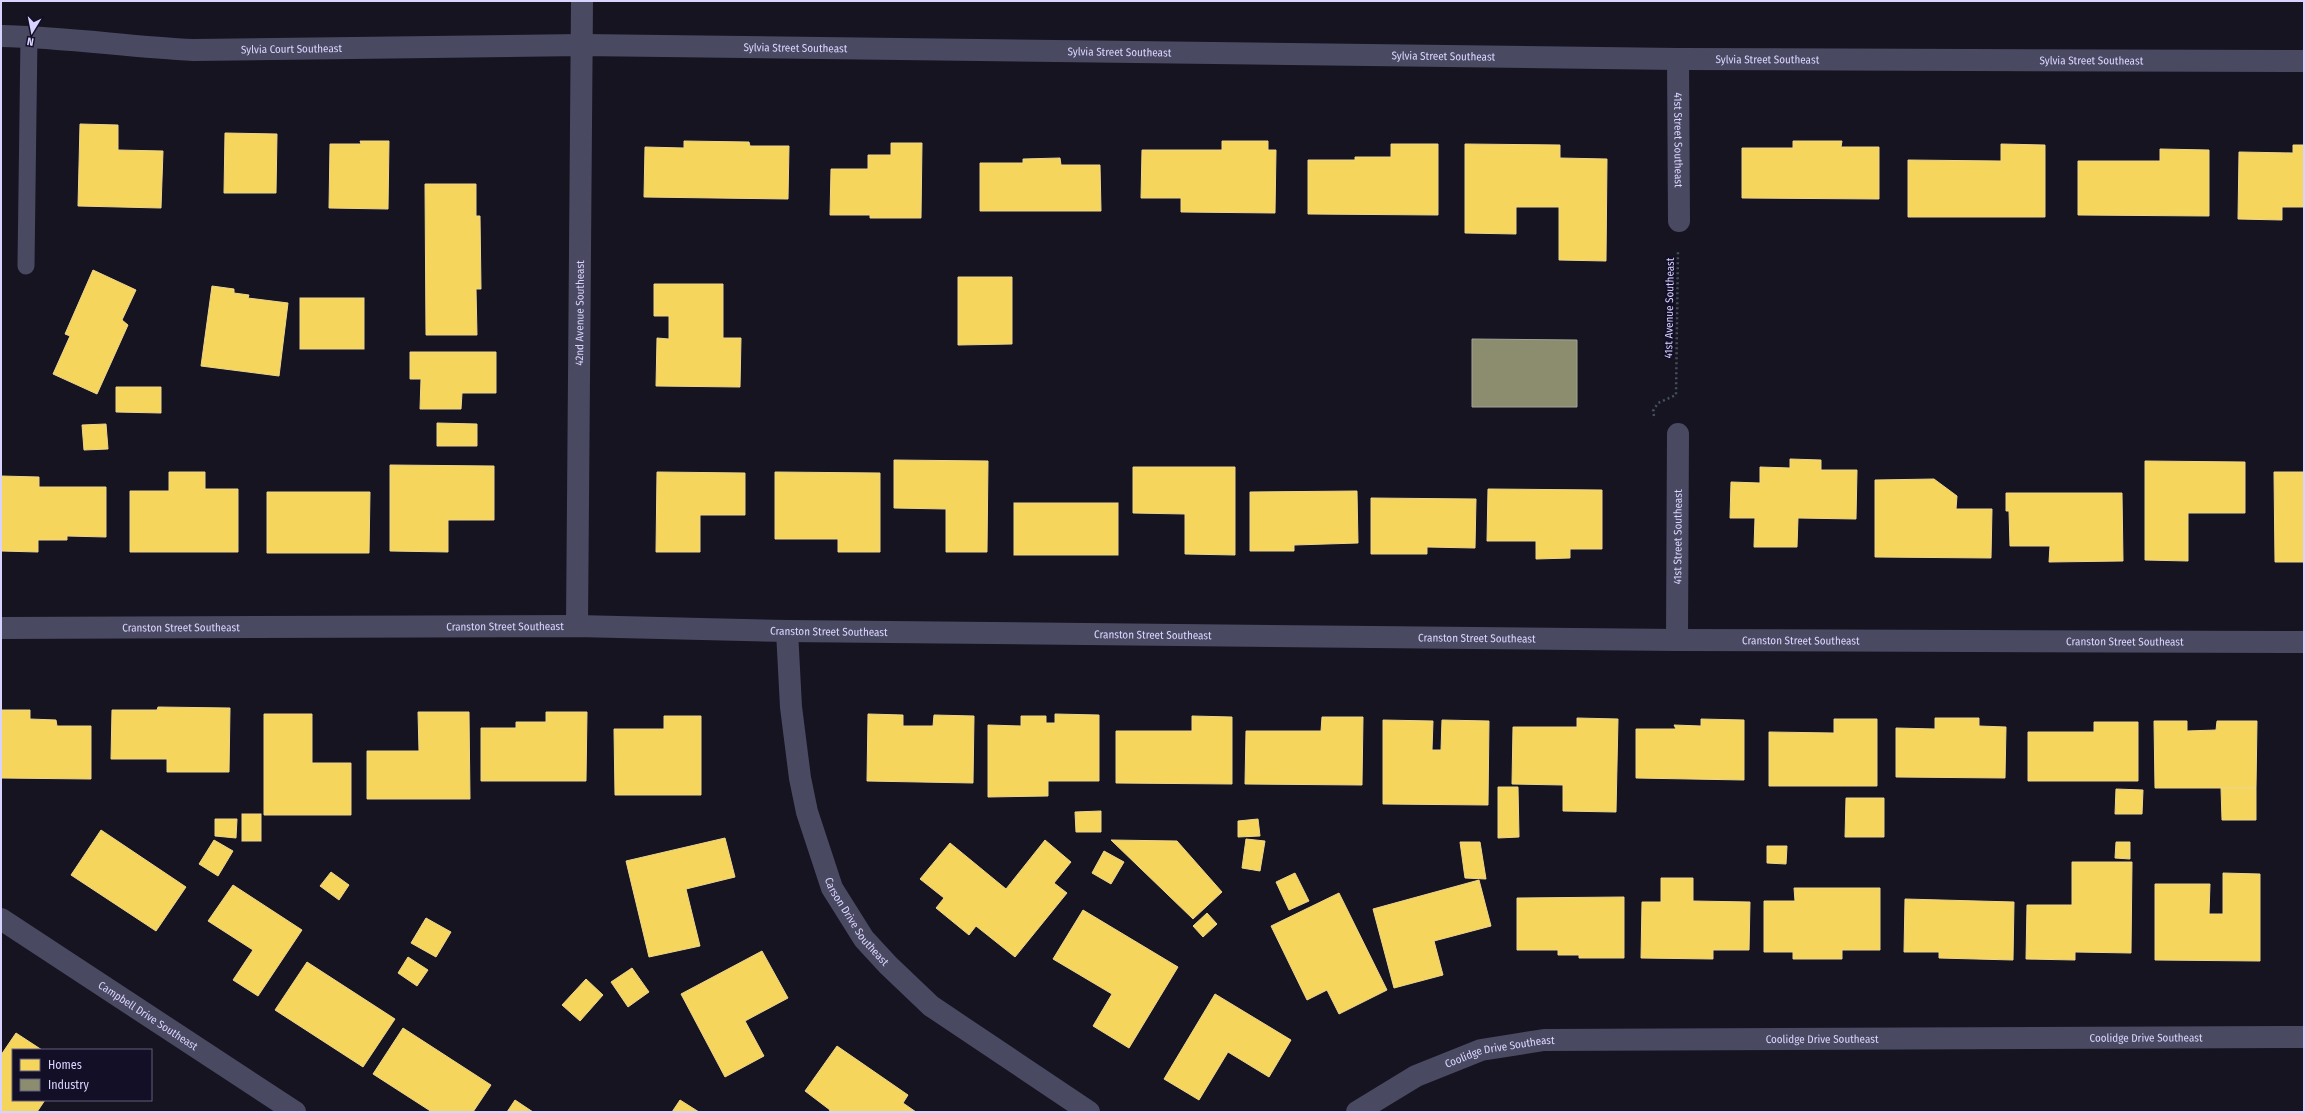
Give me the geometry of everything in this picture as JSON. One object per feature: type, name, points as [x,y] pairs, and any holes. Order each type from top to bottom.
[{"type":"street","name":"42nd Avenue Southeast","points":[[577,626],[582,1]]},
{"type":"street","name":"Sylvia Court Southeast","points":[[1,36],[29,36],[147,48],[193,50],[582,45]]},
{"type":"street","name":"Sylvia Street Southeast","points":[[582,45],[1678,59],[2304,61]]},
{"type":"street","name":"41st Street Southeast","points":[[1678,59],[1679,221]]},
{"type":"street","name":"41st Street Southeast","points":[[1677,640],[1678,434]]},
{"type":"street","name":"Cranston Street Southeast","points":[[1,628],[577,626],[787,631],[1677,640],[2304,642]]},
{"type":"street","name":"Carson Drive Southeast","points":[[787,631],[791,707],[800,778],[807,812],[832,888],[864,939],[888,966],[931,1006],[1088,1112]]},
{"type":"street","name":"Campbell Drive Southeast","points":[[1,919],[295,1112]]},
{"type":"street","name":"Coolidge Drive Southeast","points":[[1357,1112],[1416,1076],[1481,1050],[1544,1040],[2304,1037]]},
{"type":"lane","points":[[26,266],[29,36]]},
{"type":"path","name":"41st Avenue Southeast","points":[[1676,394],[1679,221]]},
{"type":"building: Homes","points":[[80,124],[118,125],[118,150],[163,151],[161,208],[78,206]]},
{"type":"building: Homes","points":[[225,133],[277,134],[276,193],[224,193]]},
{"type":"building: Homes","points":[[360,141],[389,141],[388,209],[329,208],[330,144],[361,144]]},
{"type":"building: Homes","points":[[684,141],[749,142],[750,146],[789,146],[788,199],[644,197],[645,147],[684,148]]},
{"type":"building: Homes","points":[[1222,141],[1268,141],[1268,150],[1276,150],[1275,213],[1181,212],[1181,198],[1141,198],[1142,150],[1222,150]]},
{"type":"building: Homes","points":[[1793,141],[1842,141],[1841,147],[1879,147],[1879,199],[1742,198],[1742,148],[1793,148]]},
{"type":"building: Homes","points":[[891,143],[922,143],[921,218],[870,218],[870,215],[830,215],[831,169],[868,169],[868,155],[891,155]]},
{"type":"building: Homes","points":[[1391,144],[1438,144],[1438,215],[1308,214],[1308,160],[1355,160],[1355,157],[1391,157]]},
{"type":"building: Homes","points":[[1465,144],[1560,145],[1560,158],[1607,159],[1606,261],[1559,260],[1559,207],[1516,207],[1516,234],[1465,233]]},
{"type":"building: Homes","points":[[2001,144],[2045,145],[2045,217],[1908,217],[1908,160],[2001,161]]},
{"type":"building: Homes","points":[[2293,145],[2304,145],[2304,207],[2282,207],[2282,220],[2238,219],[2239,152],[2293,153]]},
{"type":"building: Homes","points":[[2160,149],[2209,150],[2209,216],[2078,215],[2078,161],[2160,161]]},
{"type":"building: Homes","points":[[1060,158],[1061,165],[1100,165],[1101,211],[980,211],[980,163],[1023,163],[1023,159]]},
{"type":"building: Homes","points":[[425,184],[476,184],[476,216],[480,216],[481,289],[476,289],[477,335],[426,335]]},
{"type":"building: Homes","points":[[93,270],[136,290],[122,320],[128,325],[97,394],[53,374],[70,336],[65,334]]},
{"type":"building: Homes","points":[[958,277],[1012,277],[1012,344],[958,345]]},
{"type":"building: Homes","points":[[654,284],[723,284],[723,338],[741,338],[740,387],[656,386],[657,338],[669,339],[669,316],[654,316]]},
{"type":"building: Homes","points":[[212,286],[234,289],[234,293],[249,295],[248,298],[288,303],[279,376],[201,366]]},
{"type":"building: Homes","points":[[300,298],[364,298],[364,349],[300,349]]},
{"type":"building: Homes","points":[[410,352],[496,352],[496,393],[462,393],[461,409],[420,409],[421,379],[410,379]]},
{"type":"building: Homes","points":[[116,387],[161,387],[161,413],[116,412]]},
{"type":"building: Homes","points":[[437,423],[477,424],[477,446],[437,446]]},
{"type":"building: Homes","points":[[106,424],[108,449],[84,450],[82,425]]},
{"type":"building: Homes","points":[[1790,459],[1821,460],[1821,470],[1857,470],[1856,519],[1798,518],[1797,547],[1754,547],[1755,518],[1730,518],[1731,482],[1760,483],[1760,467],[1790,468]]},
{"type":"building: Homes","points":[[894,460],[988,461],[987,552],[946,552],[946,509],[894,508]]},
{"type":"building: Homes","points":[[2145,461],[2245,462],[2245,513],[2188,513],[2188,561],[2145,560]]},
{"type":"building: Homes","points":[[390,465],[494,466],[494,520],[448,520],[448,552],[390,551]]},
{"type":"building: Homes","points":[[1133,467],[1235,467],[1235,555],[1185,554],[1185,514],[1133,513]]},
{"type":"building: Homes","points":[[169,472],[205,472],[205,489],[238,489],[238,552],[130,552],[130,491],[169,491]]},
{"type":"building: Homes","points":[[657,472],[745,473],[745,515],[700,515],[700,552],[656,552]]},
{"type":"building: Homes","points":[[775,472],[880,473],[880,552],[838,552],[838,539],[775,539]]},
{"type":"building: Homes","points":[[2274,472],[2304,472],[2304,562],[2275,562]]},
{"type":"building: Homes","points":[[1,476],[39,477],[39,487],[106,487],[106,537],[67,536],[67,540],[38,540],[38,552],[1,551]]},
{"type":"building: Homes","points":[[1934,479],[1957,496],[1956,509],[1992,509],[1991,558],[1875,557],[1875,480]]},
{"type":"building: Homes","points":[[1488,489],[1602,490],[1602,549],[1570,549],[1570,558],[1536,559],[1536,541],[1487,541]]},
{"type":"building: Homes","points":[[1357,491],[1358,543],[1294,545],[1294,551],[1250,551],[1250,492]]},
{"type":"building: Homes","points":[[267,492],[370,492],[369,553],[267,553]]},
{"type":"building: Homes","points":[[2006,493],[2122,493],[2123,561],[2049,562],[2050,546],[2010,546],[2009,511],[2006,511]]},
{"type":"building: Homes","points":[[1371,498],[1476,499],[1475,548],[1427,547],[1427,554],[1371,554]]},
{"type":"building: Homes","points":[[1014,503],[1118,503],[1118,555],[1014,555]]},
{"type":"building: Homes","points":[[158,707],[230,708],[229,772],[167,772],[167,759],[111,759],[112,710],[157,710]]},
{"type":"building: Homes","points":[[1,710],[30,710],[30,719],[56,720],[57,726],[91,726],[91,779],[1,778]]},
{"type":"building: Homes","points":[[418,712],[469,712],[470,799],[367,799],[367,751],[419,751]]},
{"type":"building: Homes","points":[[546,712],[587,712],[586,781],[481,781],[481,728],[516,728],[516,722],[546,722]]},
{"type":"building: Homes","points":[[264,714],[312,714],[312,763],[351,763],[351,815],[264,815]]},
{"type":"building: Homes","points":[[868,714],[903,715],[903,726],[933,726],[934,715],[974,716],[973,783],[867,781]]},
{"type":"building: Homes","points":[[1055,714],[1099,715],[1099,781],[1048,781],[1048,796],[988,797],[988,725],[1021,726],[1021,716],[1046,716],[1046,723],[1055,723]]},
{"type":"building: Homes","points":[[664,716],[701,716],[701,795],[615,795],[614,729],[664,729]]},
{"type":"building: Homes","points":[[1192,716],[1232,717],[1232,784],[1116,783],[1116,731],[1192,731]]},
{"type":"building: Homes","points":[[1322,717],[1363,717],[1362,785],[1245,784],[1246,731],[1321,731]]},
{"type":"building: Homes","points":[[1577,718],[1618,719],[1616,812],[1563,811],[1563,785],[1512,784],[1513,727],[1577,727]]},
{"type":"building: Homes","points":[[1935,718],[1979,718],[1979,726],[2006,727],[2005,778],[1896,777],[1896,728],[1935,729]]},
{"type":"building: Homes","points":[[1701,719],[1744,720],[1744,780],[1636,778],[1636,729],[1676,729],[1674,725],[1701,726]]},
{"type":"building: Homes","points":[[1834,719],[1877,719],[1877,786],[1769,786],[1769,732],[1834,733]]},
{"type":"building: Homes","points":[[1383,720],[1433,721],[1432,750],[1441,750],[1442,720],[1489,721],[1488,805],[1383,804]]},
{"type":"building: Homes","points":[[2154,721],[2187,721],[2187,731],[2216,730],[2217,721],[2257,721],[2256,788],[2155,788]]},
{"type":"building: Homes","points":[[2094,722],[2138,722],[2138,781],[2028,781],[2028,732],[2094,732]]},
{"type":"building: Homes","points":[[1498,787],[1518,787],[1519,837],[1498,838]]},
{"type":"building: Homes","points":[[2221,788],[2256,788],[2256,820],[2222,820]]},
{"type":"building: Homes","points":[[2116,789],[2143,790],[2142,814],[2115,814]]},
{"type":"building: Homes","points":[[1846,798],[1884,798],[1884,837],[1845,837]]},
{"type":"building: Homes","points":[[1101,811],[1101,832],[1076,832],[1075,812]]},
{"type":"building: Homes","points":[[242,814],[261,814],[261,841],[242,841]]},
{"type":"building: Homes","points":[[215,819],[237,819],[236,838],[215,836]]},
{"type":"building: Homes","points":[[1258,819],[1260,836],[1238,837],[1238,821]]},
{"type":"building: Homes","points":[[101,830],[186,887],[156,931],[71,875]]},
{"type":"building: Homes","points":[[725,838],[735,877],[686,889],[700,946],[649,957],[626,861]]},
{"type":"building: Homes","points":[[1246,839],[1265,841],[1260,871],[1242,868]]},
{"type":"building: Homes","points":[[214,840],[233,851],[218,876],[199,864]]},
{"type":"building: Homes","points":[[1045,840],[1071,862],[1054,883],[1067,893],[1015,957],[976,926],[969,935],[936,908],[944,898],[920,879],[950,843],[1006,889]]},
{"type":"building: Homes","points":[[1111,840],[1177,841],[1222,892],[1193,919]]},
{"type":"building: Homes","points":[[1460,842],[1480,842],[1486,879],[1465,878]]},
{"type":"building: Homes","points":[[2116,842],[2130,842],[2130,859],[2115,858]]},
{"type":"building: Homes","points":[[1767,846],[1787,846],[1786,864],[1767,863]]},
{"type":"building: Homes","points":[[1104,851],[1124,862],[1111,884],[1092,873]]},
{"type":"building: Homes","points":[[2072,862],[2132,862],[2131,953],[2075,952],[2075,960],[2026,959],[2027,905],[2072,905]]},
{"type":"building: Homes","points":[[331,872],[349,885],[339,900],[320,886]]},
{"type":"building: Homes","points":[[1295,873],[1309,901],[1289,910],[1276,882]]},
{"type":"building: Homes","points":[[2223,873],[2260,874],[2260,961],[2155,960],[2155,884],[2210,884],[2209,914],[2223,914]]},
{"type":"building: Homes","points":[[1661,878],[1693,878],[1693,901],[1750,902],[1749,950],[1713,950],[1713,959],[1641,958],[1642,902],[1661,902]]},
{"type":"building: Homes","points":[[1479,880],[1491,926],[1434,941],[1443,975],[1394,988],[1373,909]]},
{"type":"building: Homes","points":[[233,885],[302,930],[258,996],[233,980],[253,950],[208,921]]},
{"type":"building: Homes","points":[[1794,888],[1880,888],[1880,950],[1842,950],[1842,959],[1793,959],[1793,952],[1764,952],[1764,901],[1795,901]]},
{"type":"building: Homes","points":[[1339,893],[1387,990],[1339,1014],[1327,990],[1307,1000],[1271,926]]},
{"type":"building: Homes","points":[[1624,897],[1624,958],[1579,958],[1579,955],[1558,955],[1558,950],[1517,950],[1517,898]]},
{"type":"building: Homes","points":[[1905,899],[2014,902],[2013,960],[1939,958],[1939,952],[1904,952]]},
{"type":"building: Homes","points":[[1083,910],[1178,967],[1129,1048],[1093,1026],[1112,994],[1053,959]]},
{"type":"building: Homes","points":[[1207,913],[1217,924],[1203,937],[1193,926]]},
{"type":"building: Homes","points":[[426,918],[451,932],[436,957],[411,943]]},
{"type":"building: Homes","points":[[762,951],[788,998],[745,1021],[764,1056],[725,1077],[681,994]]},
{"type":"building: Homes","points":[[408,957],[428,970],[417,986],[398,973]]},
{"type":"building: Homes","points":[[307,962],[395,1019],[363,1067],[275,1010]]},
{"type":"building: Homes","points":[[632,968],[649,992],[628,1007],[611,982]]},
{"type":"building: Homes","points":[[586,979],[603,995],[580,1021],[562,1005]]},
{"type":"building: Homes","points":[[1215,994],[1291,1040],[1269,1077],[1228,1052],[1199,1100],[1164,1079]]},
{"type":"building: Homes","points":[[403,1028],[491,1085],[473,1112],[432,1112],[373,1074]]},
{"type":"building: Homes","points":[[16,1033],[40,1049],[12,1049],[12,1101],[44,1101],[37,1112],[1,1112],[1,1055]]},
{"type":"building: Homes","points":[[837,1046],[908,1095],[903,1103],[916,1112],[829,1112],[830,1110],[805,1091]]},
{"type":"building: Homes","points":[[515,1100],[533,1112],[507,1112]]},
{"type":"building: Homes","points":[[680,1100],[699,1112],[672,1112]]},
{"type":"building: Industry","points":[[1472,339],[1577,340],[1577,407],[1472,407]]}]
